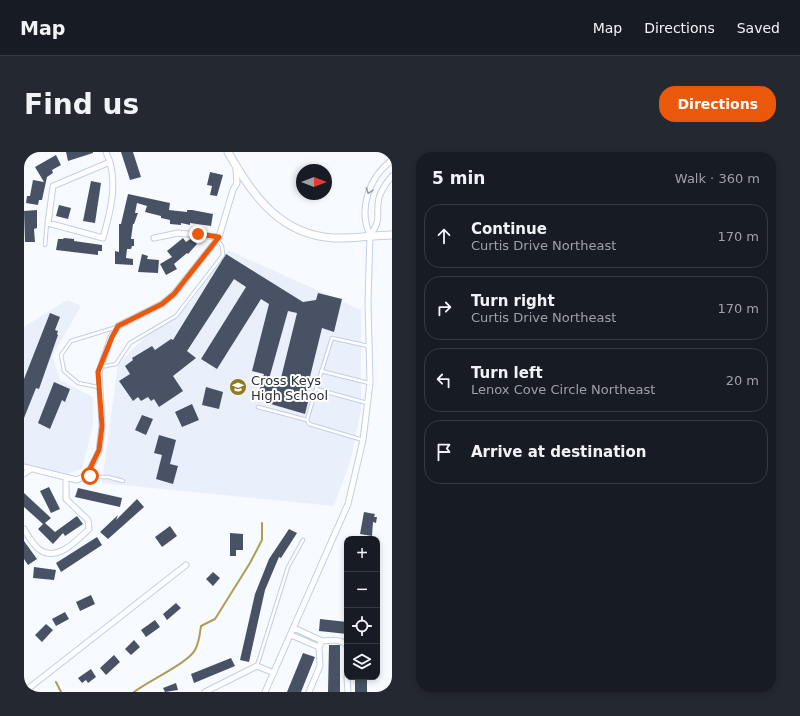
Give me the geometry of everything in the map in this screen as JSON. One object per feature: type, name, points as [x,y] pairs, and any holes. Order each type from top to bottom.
[{"type":"main road","points":[[228,152],[236,169],[260,202],[273,215],[307,234],[333,238],[392,235]]},
{"type":"street","points":[[106,152],[110,162],[114,177],[110,215],[102,238],[48,223],[53,186],[110,162]]},
{"type":"street","points":[[265,692],[348,504],[364,440],[370,383],[368,302],[370,235],[366,224],[366,196],[377,175],[384,166],[392,160]]},
{"type":"street","points":[[24,467],[77,480],[87,475],[99,450],[102,426],[102,403],[98,387],[100,367],[118,326],[162,304],[174,294],[218,238],[233,190],[237,183],[236,169]]},
{"type":"street","points":[[370,235],[378,226],[379,199],[382,190],[392,176]]},
{"type":"street","points":[[154,238],[178,233],[218,238]]},
{"type":"street","points":[[24,474],[31,469]]},
{"type":"street","points":[[24,529],[39,550],[52,553],[58,552],[70,546],[89,529],[88,520],[66,499],[66,478]]},
{"type":"street","points":[[24,692],[186,565]]},
{"type":"street","points":[[294,628],[322,640],[334,640],[344,642],[346,644]]},
{"type":"street","points":[[291,635],[319,647]]},
{"type":"street","points":[[309,692],[320,666],[319,647],[322,640]]},
{"type":"street","points":[[205,692],[257,666],[274,673]]},
{"type":"street","points":[[348,680],[348,692]]},
{"type":"lane","points":[[46,245],[48,223]]},
{"type":"lane","points":[[100,367],[116,364],[130,343],[176,316],[223,255],[222,246],[218,238]]},
{"type":"lane","points":[[98,387],[78,383],[64,371],[61,355],[70,341],[118,326]]},
{"type":"lane","points":[[307,420],[332,338],[369,346]]},
{"type":"lane","points":[[321,370],[370,383]]},
{"type":"lane","points":[[316,389],[368,403]]},
{"type":"lane","points":[[258,407],[307,420],[309,424],[364,440]]},
{"type":"lane","points":[[87,475],[92,477],[108,477],[123,481]]},
{"type":"lane","points":[[257,666],[288,567],[303,540]]},
{"type":"shaded area","name":"Cross Keys High School","points":[[228,250],[361,310],[361,410],[350,462],[334,506],[102,483],[118,364],[144,338],[190,303]]},
{"type":"shaded area","points":[[67,300],[81,306],[52,356],[60,380],[93,397],[93,425],[82,469],[66,474],[24,464],[24,327]]},
{"type":"building","points":[[66,152],[93,152],[93,153],[68,161]]},
{"type":"building","points":[[121,152],[133,152],[141,177],[130,180]]},
{"type":"building","points":[[56,155],[61,165],[52,170],[53,173],[47,177],[42,200],[39,200],[38,205],[26,203],[27,196],[30,196],[33,180],[44,182],[35,167]]},
{"type":"building","points":[[210,172],[223,175],[217,196],[210,195],[212,186],[207,185]]},
{"type":"building","points":[[91,181],[101,183],[95,223],[83,221]]},
{"type":"building","points":[[128,194],[170,203],[169,210],[187,212],[187,210],[192,210],[213,214],[211,226],[190,223],[190,225],[181,223],[181,225],[170,224],[170,220],[145,212],[147,206],[137,203],[135,213],[138,213],[133,224],[131,239],[134,239],[134,246],[132,246],[131,249],[127,249],[126,258],[133,259],[133,265],[115,264],[115,251],[119,252],[119,224],[121,224]]},
{"type":"building","points":[[59,205],[71,208],[68,219],[56,216]]},
{"type":"building","points":[[37,210],[37,228],[34,229],[35,242],[25,242],[24,211]]},
{"type":"building","points":[[64,238],[102,245],[102,251],[98,251],[98,255],[56,250],[58,239]]},
{"type":"building","points":[[183,238],[186,242],[192,238],[197,244],[188,254],[187,253],[174,264],[177,269],[166,275],[160,264],[172,257],[167,251]]},
{"type":"building","points":[[142,254],[148,256],[147,259],[159,260],[158,273],[138,272]]},
{"type":"building","points":[[226,254],[303,302],[316,300],[318,293],[342,299],[334,332],[322,328],[306,393],[310,394],[305,414],[257,400],[264,374],[252,371],[269,304],[261,299],[217,369],[201,359],[246,287],[234,279],[187,351],[196,358],[173,376],[183,391],[159,407],[154,399],[151,401],[148,397],[141,401],[138,397],[133,401],[119,381],[130,374],[125,366],[133,360],[132,358],[152,346],[155,350],[171,339],[173,340]],"holes":[[[288,311],[297,313],[280,382],[269,379]]]},
{"type":"building","points":[[50,313],[60,317],[55,330],[58,331],[58,335],[39,389],[36,388],[24,418],[24,379]]},
{"type":"building","points":[[54,382],[70,389],[65,402],[62,400],[50,429],[38,423]]},
{"type":"building","points":[[206,387],[223,392],[219,409],[202,405]]},
{"type":"building","points":[[192,404],[199,420],[182,427],[175,412]]},
{"type":"building","points":[[142,415],[153,419],[146,435],[135,430]]},
{"type":"building","points":[[159,435],[176,440],[170,464],[178,466],[173,484],[156,479],[162,455],[154,453]]},
{"type":"building","points":[[49,487],[60,509],[51,513],[40,491]]},
{"type":"building","points":[[78,488],[122,498],[120,507],[75,497]]},
{"type":"building","points":[[24,493],[51,518],[45,523],[55,532],[77,516],[83,524],[65,536],[63,533],[53,544],[38,529],[43,524],[24,507]]},
{"type":"building","points":[[137,499],[144,507],[108,539],[100,532],[118,515],[116,520]]},
{"type":"building","points":[[364,512],[375,514],[374,517],[377,517],[376,523],[373,522],[372,536],[360,534]]},
{"type":"building","points":[[170,526],[177,536],[162,547],[155,537]]},
{"type":"building","points":[[289,529],[297,533],[281,558],[279,557],[265,590],[249,662],[240,660],[255,594],[269,559]]},
{"type":"building","points":[[230,533],[243,534],[243,550],[236,550],[236,556],[230,556]]},
{"type":"building","points":[[97,537],[102,545],[61,572],[56,563]]},
{"type":"building","points":[[24,541],[37,559],[28,565],[24,559]]},
{"type":"building","points":[[34,567],[56,570],[54,580],[33,578]]},
{"type":"building","points":[[213,572],[220,578],[213,586],[206,579]]},
{"type":"building","points":[[91,595],[95,604],[80,611],[76,602]]},
{"type":"building","points":[[176,603],[181,608],[167,620],[163,614]]},
{"type":"building","points":[[65,612],[69,619],[56,626],[52,619]]},
{"type":"building","points":[[320,619],[344,622],[344,634],[319,631]]},
{"type":"building","points":[[155,620],[160,627],[146,637],[141,630]]},
{"type":"building","points":[[46,624],[53,630],[42,642],[35,635]]},
{"type":"building","points":[[134,640],[140,647],[131,655],[125,649]]},
{"type":"building","points":[[329,645],[340,645],[340,692],[328,692]]},
{"type":"building","points":[[303,653],[315,657],[301,692],[287,692]]},
{"type":"building","points":[[114,655],[120,662],[106,675],[100,668]]},
{"type":"building","points":[[231,658],[235,666],[194,683],[191,674]]},
{"type":"building","points":[[91,669],[96,677],[88,683],[86,680],[82,683],[78,678]]},
{"type":"building","points":[[355,680],[367,680],[367,692],[355,692]]},
{"type":"building","points":[[176,683],[178,690],[165,692],[163,688]]},
{"type":"waterway","points":[[134,692],[176,666],[191,655],[195,650],[201,626],[215,619],[250,563],[262,540],[262,523]]},
{"type":"waterway","points":[[56,682],[61,692]]},
{"type":"place","name":"Cross Keys High School","points":[[238,387]]},
{"type":"route","points":[[90,476],[87,475],[99,450],[102,426],[102,403],[98,387],[98,372],[112,337],[118,326],[162,304],[174,294],[219,237],[198,234]]}]
